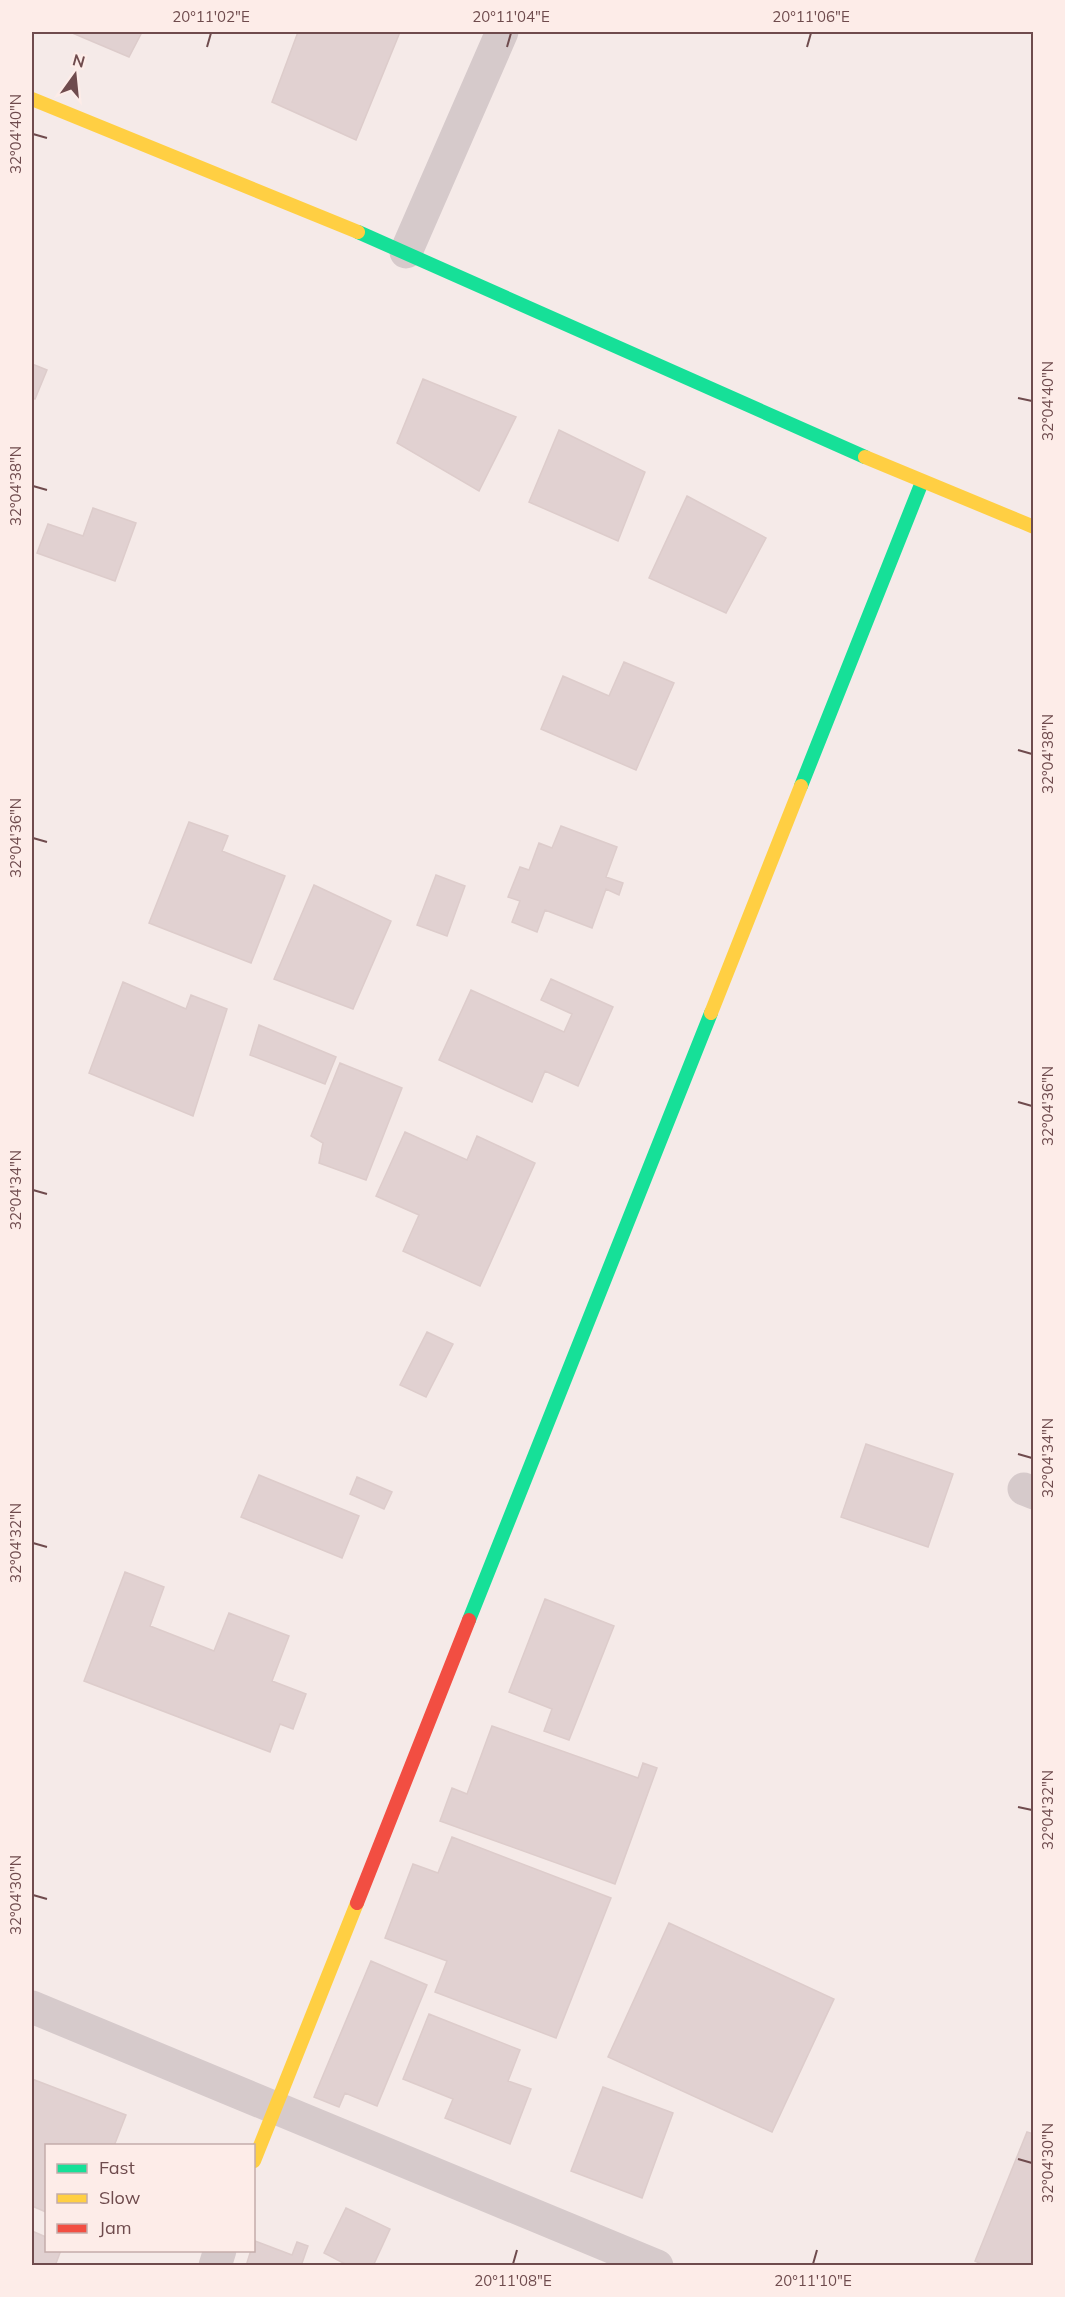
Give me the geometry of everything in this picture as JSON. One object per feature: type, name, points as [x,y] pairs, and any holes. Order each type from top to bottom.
[{"type":"street","points":[[406,252],[502,32]]},
{"type":"street","points":[[32,99],[406,252],[922,482],[1034,527]]},
{"type":"street","points":[[255,2158],[273,2107],[922,482]]},
{"type":"street","points":[[32,2007],[657,2265]]},
{"type":"building","points":[[70,32],[142,32],[129,57]]},
{"type":"building","points":[[298,32],[400,32],[356,140],[272,102]]},
{"type":"building","points":[[32,364],[47,370],[35,399],[32,398]]},
{"type":"building","points":[[423,379],[516,417],[479,491],[397,443]]},
{"type":"building","points":[[559,430],[645,472],[618,541],[529,502]]},
{"type":"building","points":[[687,496],[766,538],[726,613],[649,578]]},
{"type":"building","points":[[93,508],[136,523],[115,581],[37,553],[48,524],[83,536]]},
{"type":"building","points":[[624,662],[674,683],[636,770],[541,729],[563,676],[609,696]]},
{"type":"building","points":[[189,822],[228,836],[222,851],[285,876],[251,963],[149,923]]},
{"type":"building","points":[[561,826],[617,847],[606,877],[623,883],[619,895],[606,889],[592,928],[545,910],[537,932],[512,922],[520,901],[508,897],[520,867],[529,870],[539,843],[552,848]]},
{"type":"building","points":[[436,875],[465,886],[447,936],[417,925]]},
{"type":"building","points":[[314,885],[391,921],[353,1009],[274,979]]},
{"type":"building","points":[[551,979],[613,1007],[578,1086],[545,1071],[532,1102],[439,1060],[471,990],[564,1032],[572,1014],[541,1000]]},
{"type":"building","points":[[123,982],[186,1009],[191,995],[227,1009],[193,1116],[89,1073]]},
{"type":"building","points":[[259,1025],[336,1057],[325,1084],[250,1055]]},
{"type":"building","points":[[340,1063],[402,1088],[366,1180],[319,1163],[323,1143],[311,1136]]},
{"type":"building","points":[[405,1132],[467,1160],[477,1136],[535,1163],[480,1286],[403,1251],[419,1215],[376,1196]]},
{"type":"building","points":[[427,1332],[453,1344],[426,1397],[400,1385]]},
{"type":"building","points":[[866,1444],[953,1474],[928,1547],[841,1517]]},
{"type":"building","points":[[259,1475],[359,1516],[342,1558],[241,1517]]},
{"type":"building","points":[[357,1477],[392,1492],[384,1509],[350,1494]]},
{"type":"building","points":[[125,1572],[164,1587],[150,1626],[214,1651],[229,1613],[289,1636],[272,1681],[306,1694],[293,1729],[280,1724],[270,1752],[84,1681]]},
{"type":"building","points":[[545,1599],[614,1626],[569,1740],[544,1731],[552,1709],[509,1692]]},
{"type":"building","points":[[492,1726],[638,1778],[643,1763],[657,1768],[615,1884],[440,1821],[452,1788],[467,1794]]},
{"type":"building","points":[[452,1837],[611,1898],[556,2038],[435,1992],[447,1961],[385,1938],[413,1864],[438,1873]]},
{"type":"building","points":[[669,1923],[834,1999],[772,2132],[608,2057]]},
{"type":"building","points":[[371,1961],[427,1985],[377,2106],[345,2093],[339,2107],[314,2097]]},
{"type":"building","points":[[429,2014],[520,2050],[508,2081],[531,2089],[510,2144],[445,2118],[453,2099],[403,2079]]},
{"type":"building","points":[[32,2079],[126,2115],[115,2144],[45,2144],[45,2212],[32,2206]]},
{"type":"building","points":[[603,2087],[673,2113],[642,2198],[571,2171]]},
{"type":"building","points":[[1027,2132],[1034,2134],[1034,2266],[986,2266],[975,2261]]},
{"type":"building","points":[[346,2208],[390,2229],[373,2266],[349,2266],[324,2253]]},
{"type":"building","points":[[32,2231],[45,2237],[45,2252],[60,2252],[55,2266],[32,2266]]},
{"type":"building","points":[[255,2241],[292,2255],[297,2242],[308,2246],[301,2266],[246,2266],[250,2252],[255,2252]]},
{"type":"traffic: fast","points":[[358,232],[865,457]]},
{"type":"traffic: fast","points":[[801,786],[922,482]]},
{"type":"traffic: fast","points":[[469,1620],[711,1013]]},
{"type":"traffic: slow","points":[[32,99],[358,232]]},
{"type":"traffic: slow","points":[[865,457],[1034,527]]},
{"type":"traffic: slow","points":[[711,1013],[801,786]]},
{"type":"traffic: slow","points":[[255,2158],[357,1903]]},
{"type":"traffic: jam","points":[[357,1903],[469,1620]]}]
